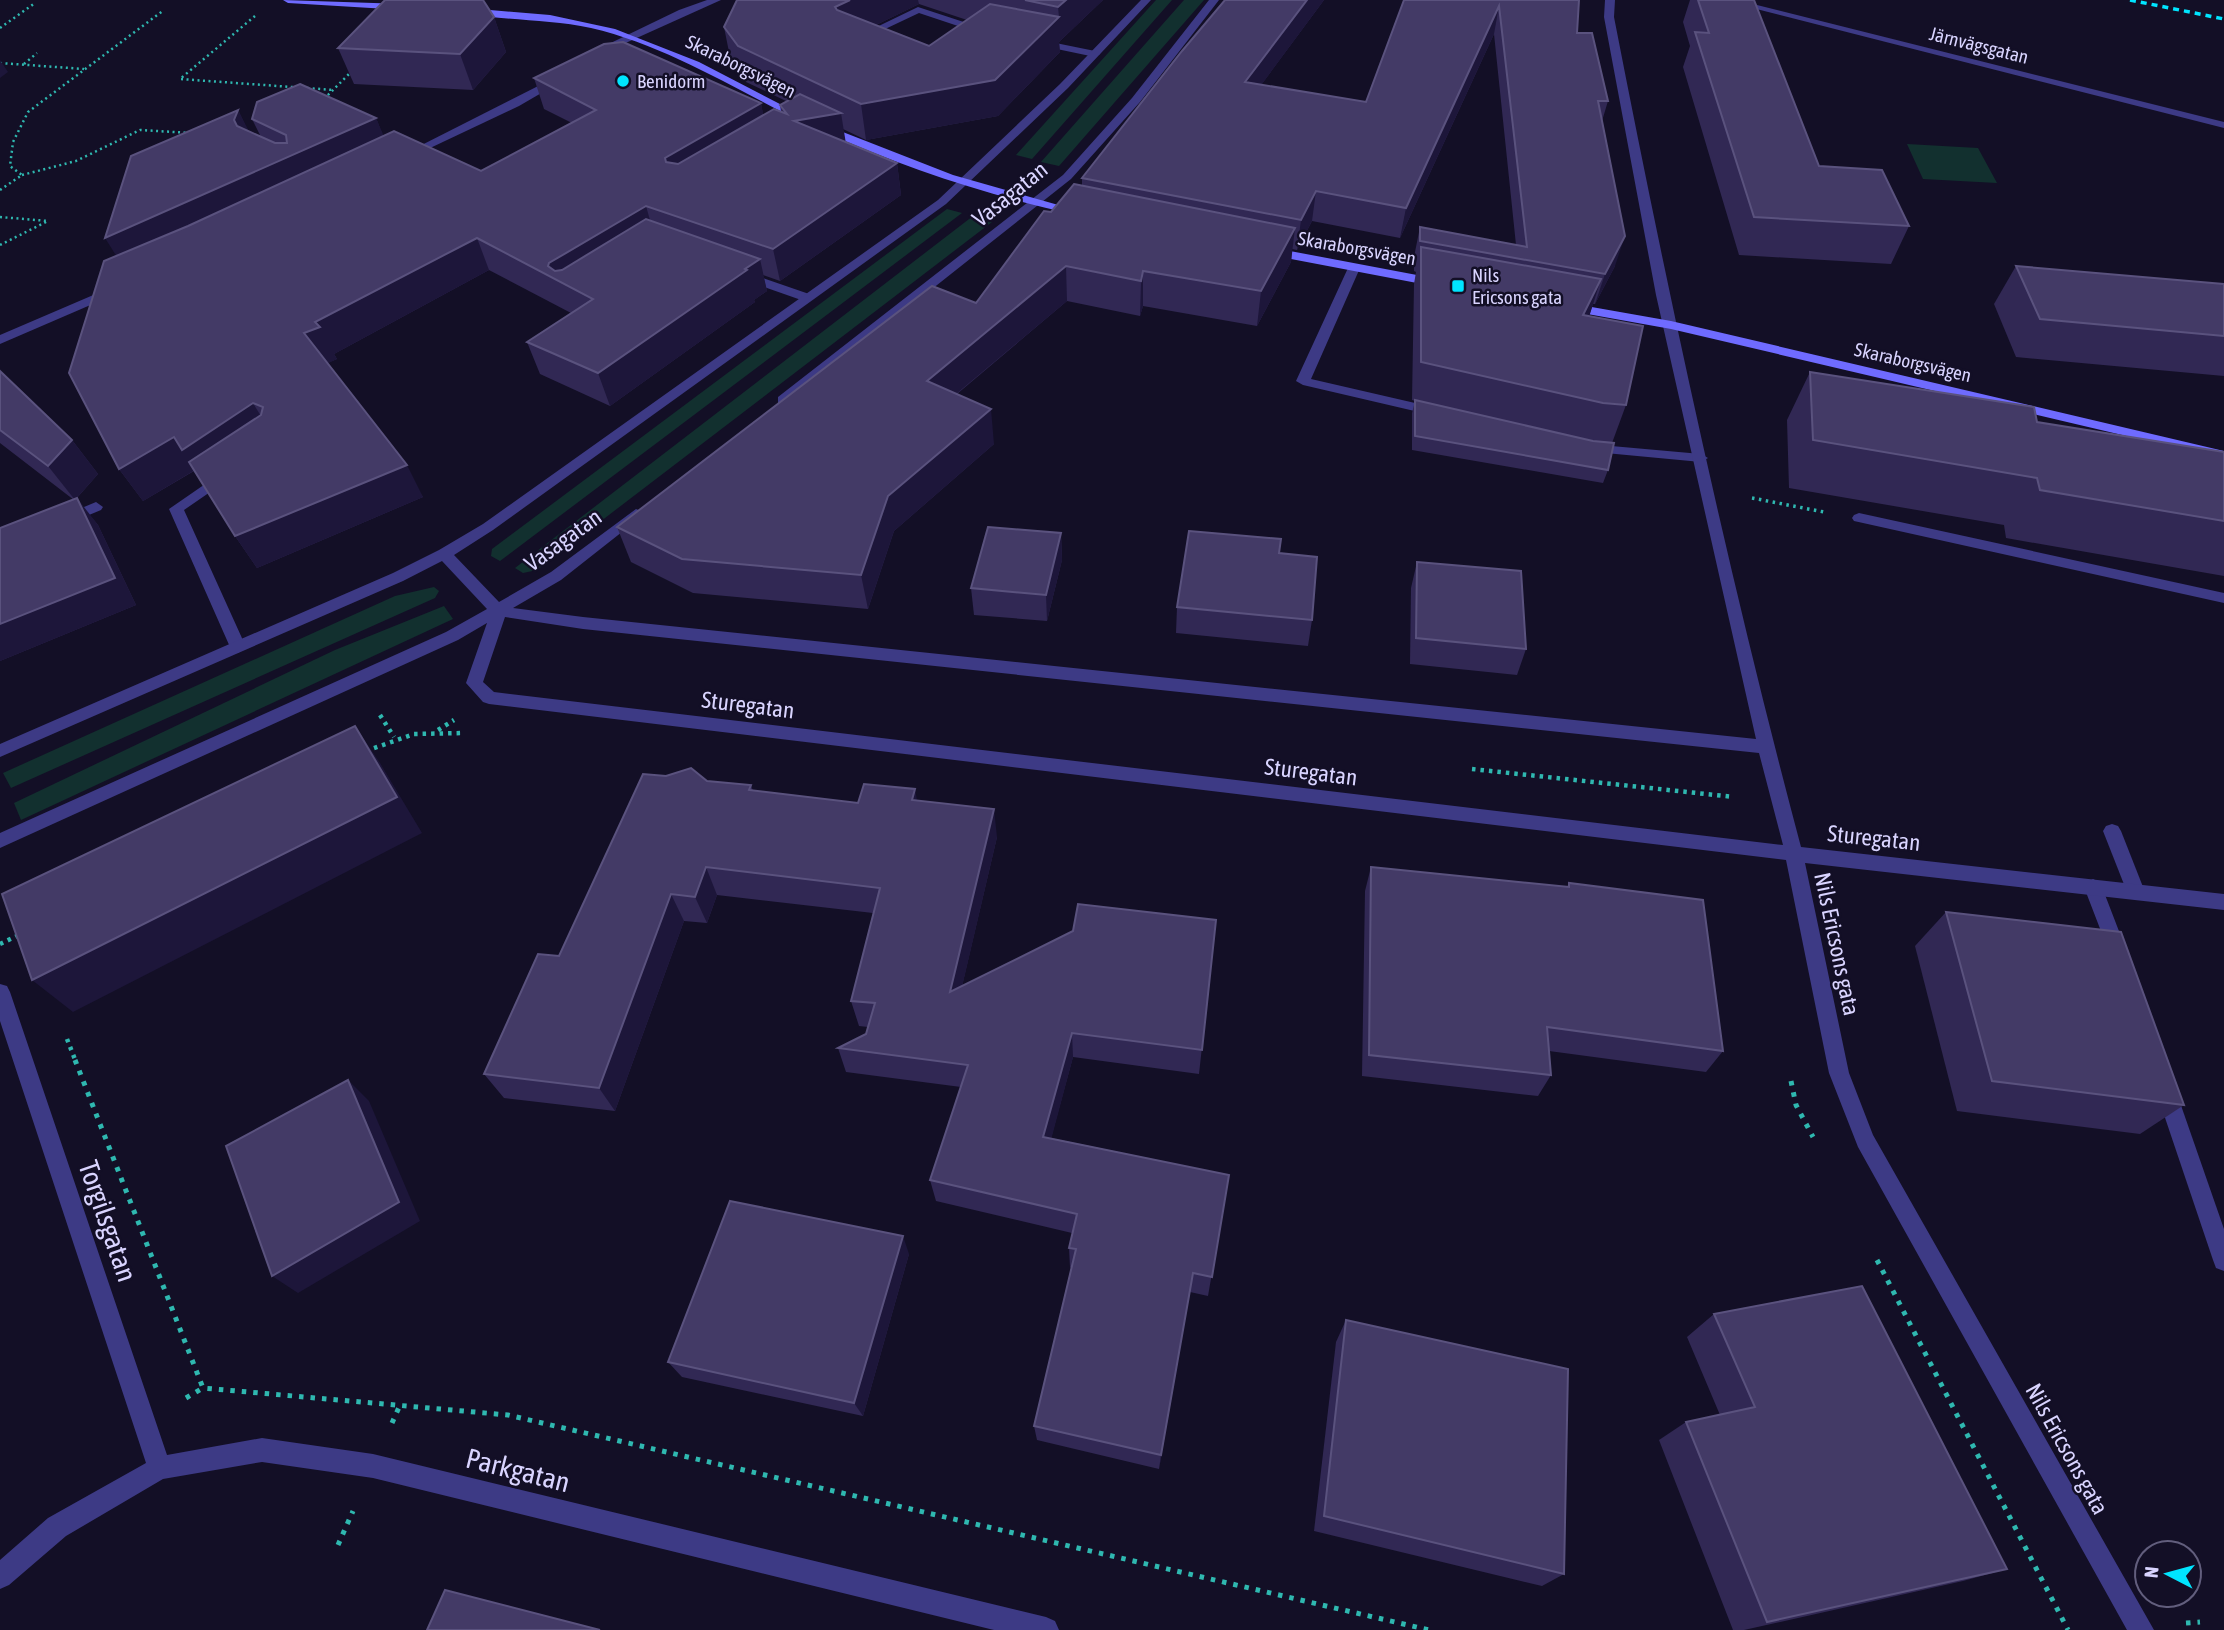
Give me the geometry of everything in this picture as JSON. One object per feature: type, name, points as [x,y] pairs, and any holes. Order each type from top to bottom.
[{"type":"street","points":[[288,0],[409,8]]},
{"type":"street","points":[[584,59],[628,36],[716,0]]},
{"type":"street","name":"Vasagatan","points":[[0,751],[444,554],[488,527],[942,202],[1095,54],[1146,0]]},
{"type":"street","name":"Vasagatan","points":[[774,407],[1067,177],[1136,100],[1214,0]]},
{"type":"street","name":"Nils Ericsons gata","points":[[1610,0],[1609,17],[1662,295],[1766,747],[1794,854],[1839,1073],[1865,1140],[2141,1630]]},
{"type":"street","name":"Järnvägsgatan","points":[[1726,0],[2224,125]]},
{"type":"street","name":"Skaraborgsvägen","points":[[450,10],[539,17],[628,36],[678,56],[887,157],[961,183],[1035,204],[1086,214]]},
{"type":"street","points":[[861,48],[848,43],[918,10],[990,33],[981,41]]},
{"type":"street","points":[[1018,39],[1095,54]]},
{"type":"street","points":[[389,163],[515,104],[569,71]]},
{"type":"street","points":[[786,127],[803,118]]},
{"type":"street","name":"Skaraborgsvägen","points":[[1255,248],[1445,284]]},
{"type":"street","points":[[1354,268],[1303,381],[1446,414]]},
{"type":"street","points":[[732,271],[808,298]]},
{"type":"street","points":[[0,340],[121,286]]},
{"type":"street","name":"Skaraborgsvägen","points":[[1562,306],[1671,326],[2224,455]]},
{"type":"street","points":[[1576,445],[1701,458]]},
{"type":"street","points":[[239,647],[176,509],[241,464]]},
{"type":"street","points":[[48,527],[96,507]]},
{"type":"street","name":"Vasagatan","points":[[0,841],[452,636],[556,576],[644,508]]},
{"type":"street","points":[[1859,518],[2224,598]]},
{"type":"street","points":[[444,554],[499,611],[597,625],[1766,747]]},
{"type":"street","name":"Sturegatan","points":[[499,611],[474,683],[489,698],[1734,847],[2224,902]]},
{"type":"street","points":[[2112,831],[2136,892]]},
{"type":"street","points":[[2093,887],[2126,975]]},
{"type":"street","name":"Torgilsgatan","points":[[0,992],[160,1468]]},
{"type":"street","points":[[2161,1079],[2224,1260]]},
{"type":"street","name":"Parkgatan","points":[[0,1576],[57,1527],[160,1468],[262,1450],[373,1466],[1046,1630]]},
{"type":"path","points":[[0,28],[35,3]]},
{"type":"path","points":[[22,175],[10,166],[13,142],[28,112],[164,10]]},
{"type":"path","points":[[255,16],[180,79],[334,90]]},
{"type":"path","points":[[23,65],[37,53]]},
{"type":"path","points":[[316,107],[361,62]]},
{"type":"path","points":[[0,63],[85,69]]},
{"type":"path","points":[[0,190],[22,175],[76,161],[140,130],[191,133]]},
{"type":"path","points":[[0,217],[48,221],[0,245]]},
{"type":"path","points":[[1752,498],[1859,518]]},
{"type":"path","points":[[357,755],[394,737],[437,730],[478,735]]},
{"type":"path","points":[[1718,741],[1734,797],[1734,847]]},
{"type":"path","points":[[0,944],[25,932]]},
{"type":"path","points":[[66,1036],[203,1388],[508,1415],[1429,1630]]},
{"type":"green space","points":[[1156,0],[1172,0],[1032,159],[1016,155]]},
{"type":"green space","points":[[1184,0],[1204,0],[1059,166],[1041,162]]},
{"type":"green space","points":[[1907,144],[1978,148],[1997,183],[1923,179]]},
{"type":"green space","points":[[947,209],[962,213],[500,561],[491,556],[492,549]]},
{"type":"green space","points":[[973,216],[992,222],[537,570],[523,573],[515,568]]},
{"type":"green space","points":[[434,587],[439,591],[435,598],[11,788],[3,773],[395,596]]},
{"type":"green space","points":[[444,606],[453,619],[21,820],[14,803],[335,650]]},
{"type":"building","points":[[385,0],[483,0],[494,17],[460,54],[338,48]]},
{"type":"building","points":[[737,0],[850,0],[835,7],[929,46],[990,4],[1059,17],[995,80],[861,104],[738,46],[724,27]]},
{"type":"building","points":[[1025,0],[1066,0],[1058,7]]},
{"type":"building","points":[[1225,0],[1307,0],[1245,82],[1366,102],[1404,0],[1579,0],[1577,33],[1592,33],[1608,101],[1598,101],[1625,236],[1605,274],[1420,241],[1420,227],[1527,247],[1499,6],[1406,208],[1316,191],[1301,220],[1082,178]]},
{"type":"building","points":[[1698,0],[1754,0],[1819,166],[1882,170],[1909,226],[1754,217],[1695,32],[1709,33]]},
{"type":"building","points":[[623,42],[761,103],[665,158],[666,162],[678,164],[774,109],[787,114],[780,105],[800,94],[841,113],[794,121],[897,163],[773,249],[646,206],[549,263],[548,266],[555,271],[562,270],[646,219],[760,259],[598,373],[527,342],[593,299],[477,238],[315,322],[320,327],[304,333],[407,465],[235,536],[189,462],[261,415],[263,407],[253,403],[182,450],[174,437],[119,469],[69,373],[104,261],[188,226],[394,131],[481,171],[596,110],[534,78],[604,44]]},
{"type":"building","points":[[300,84],[376,118],[105,238],[131,156],[238,110],[234,120],[237,126],[275,143],[287,143],[286,135],[252,119],[257,102]]},
{"type":"building","points":[[1074,184],[1295,228],[1261,291],[1143,271],[1141,281],[1066,266],[927,381],[991,409],[888,496],[861,575],[682,559],[617,527],[932,286],[976,303],[1044,211],[1051,212]]},
{"type":"building","points":[[1421,247],[1601,279],[1583,315],[1643,326],[1626,405],[1603,403],[1421,362]]},
{"type":"building","points":[[2016,266],[2224,284],[2224,336],[2040,319]]},
{"type":"building","points":[[0,371],[72,440],[48,466],[0,430]]},
{"type":"building","points":[[1810,372],[2034,407],[2037,422],[2224,452],[2224,521],[2040,490],[2037,478],[1813,440]]},
{"type":"building","points":[[1415,400],[1593,441],[1614,443],[1608,470],[1415,436]]},
{"type":"building","points":[[77,498],[115,578],[0,624],[0,528]]},
{"type":"building","points":[[988,527],[1061,533],[1046,595],[971,588]]},
{"type":"building","points":[[1189,531],[1281,539],[1279,553],[1317,557],[1312,620],[1177,607]]},
{"type":"building","points":[[1417,562],[1521,571],[1526,649],[1416,638]]},
{"type":"building","points":[[355,726],[397,797],[32,980],[2,894]]},
{"type":"building","points":[[691,768],[707,781],[751,785],[749,790],[858,803],[864,784],[915,789],[912,800],[994,809],[950,992],[1073,931],[1078,904],[1216,920],[1202,1050],[1072,1033],[1043,1137],[1229,1175],[1212,1277],[1193,1273],[1161,1455],[1034,1426],[1076,1249],[1069,1248],[1077,1214],[930,1180],[968,1065],[838,1048],[866,1034],[875,1003],[851,1001],[880,888],[706,867],[695,897],[671,894],[599,1088],[484,1074],[538,954],[559,956],[643,774],[666,776]]},
{"type":"building","points":[[1371,867],[1569,887],[1569,883],[1703,900],[1723,1051],[1547,1027],[1551,1075],[1369,1055]]},
{"type":"building","points":[[1946,912],[2121,932],[2184,1105],[1992,1081]]},
{"type":"building","points":[[348,1080],[399,1202],[272,1276],[226,1146]]},
{"type":"building","points":[[730,1201],[903,1236],[854,1403],[668,1362]]},
{"type":"building","points":[[1862,1286],[2007,1569],[1767,1622],[1686,1422],[1755,1407],[1714,1314]]},
{"type":"building","points":[[1346,1320],[1568,1369],[1564,1574],[1324,1516]]},
{"type":"building","points":[[445,1590],[600,1630],[427,1630]]},
{"type":"railway","points":[[2130,0],[2224,19]]},
{"type":"place","name":"Benidorm","points":[[623,81]]},
{"type":"place","name":"Nils Ericsons gata","points":[[1458,286]]}]
